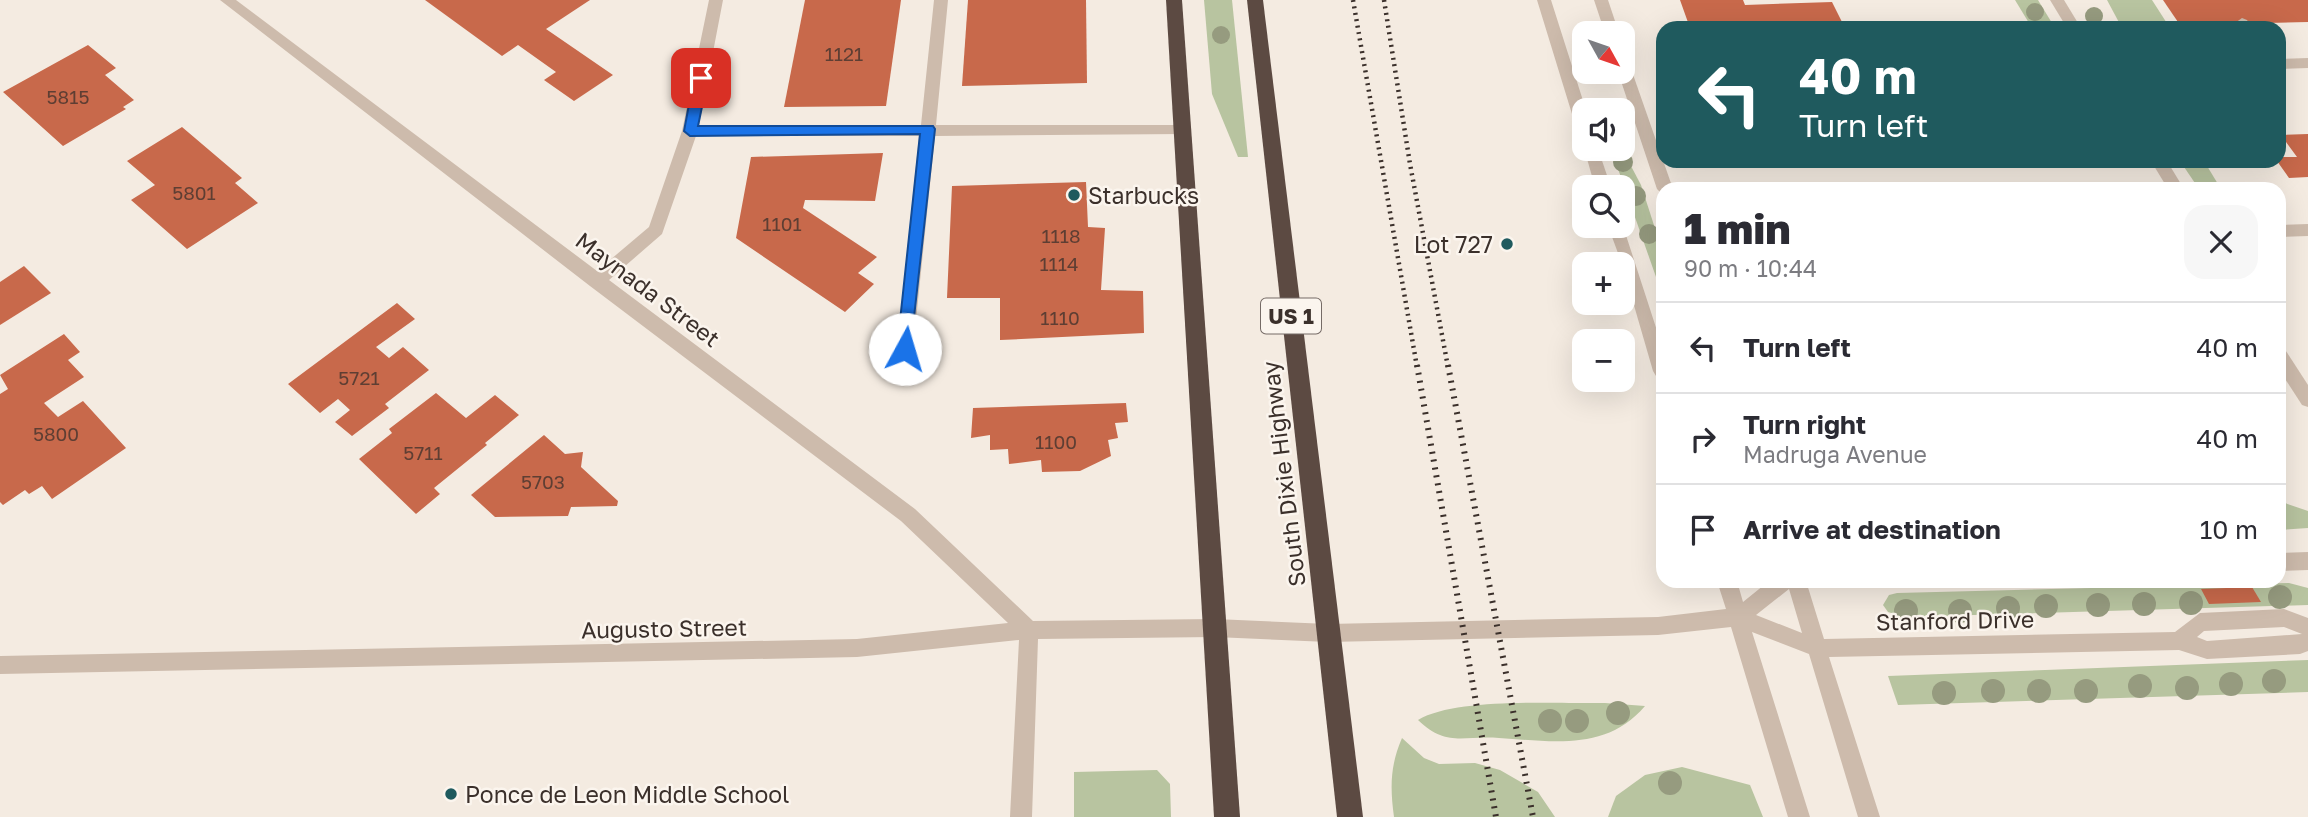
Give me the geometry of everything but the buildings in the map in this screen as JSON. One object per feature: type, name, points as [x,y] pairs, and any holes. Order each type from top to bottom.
[{"type":"highway","points":[[1174,0],[1227,817]]},
{"type":"highway","name":"South Dixie Highway","points":[[1255,0],[1350,817]]},
{"type":"street","name":"Maynada Street","points":[[227,0],[908,515],[1029,630]]},
{"type":"street","points":[[596,281],[656,230],[690,131],[716,0]]},
{"type":"street","points":[[905,349],[942,0]]},
{"type":"street","points":[[1544,0],[1575,98]]},
{"type":"street","points":[[1601,0],[1608,21]]},
{"type":"street","points":[[2057,0],[2070,21]]},
{"type":"street","points":[[2286,64],[2308,63]]},
{"type":"street","points":[[1629,84],[1656,163]]},
{"type":"street","points":[[690,131],[1183,130]]},
{"type":"street","points":[[2286,231],[2308,230]]},
{"type":"street","points":[[1620,238],[1656,353]]},
{"type":"street","points":[[2286,366],[2308,400]]},
{"type":"street","points":[[2286,562],[2308,561]]},
{"type":"street","points":[[1729,588],[1799,817]]},
{"type":"street","points":[[1738,617],[1775,588]]},
{"type":"street","points":[[1798,588],[1869,817]]},
{"type":"street","name":"Stanford Drive","points":[[1328,632],[1657,626],[1738,617],[1817,648],[2179,641],[2207,650],[2300,645],[2308,641]]},
{"type":"street","points":[[2179,641],[2200,622],[2284,618],[2308,627]]},
{"type":"street","name":"Augusto Street","points":[[0,665],[857,648],[1029,630],[1214,628],[1328,632]]},
{"type":"street","points":[[1021,817],[1029,630]]},
{"type":"green space","points":[[1204,0],[1232,0],[1248,157],[1238,157],[1212,94]]},
{"type":"green space","points":[[2015,0],[2038,0],[2051,21],[2028,21]]},
{"type":"green space","points":[[2107,0],[2152,0],[2166,21],[2118,21]]},
{"type":"green space","points":[[1615,161],[1628,161],[1641,185],[1656,231],[1656,277],[1635,217],[1635,175],[1620,175]]},
{"type":"green space","points":[[2185,168],[2208,168],[2217,182],[2194,182]]},
{"type":"green space","points":[[2286,503],[2308,511],[2308,528],[2286,530]]},
{"type":"green space","points":[[2286,583],[2308,588],[2308,605],[1905,617],[1888,612],[1883,605],[1889,595],[1897,593],[2093,588],[2286,588]]},
{"type":"green space","points":[[2308,660],[2308,692],[1898,705],[1888,676]]},
{"type":"green space","points":[[1605,703],[1645,706],[1630,721],[1613,731],[1577,740],[1447,737],[1428,729],[1418,720],[1435,713],[1482,705]]},
{"type":"green space","points":[[1402,738],[1424,758],[1439,764],[1475,763],[1500,770],[1538,792],[1555,817],[1394,817],[1392,777]]},
{"type":"green space","points":[[1682,767],[1750,785],[1763,817],[1608,817],[1616,796],[1645,775]]},
{"type":"green space","points":[[1157,770],[1170,784],[1171,817],[1074,817],[1074,772]]},
{"type":"railway","points":[[1353,0],[1417,367]]},
{"type":"railway","points":[[1384,0],[1410,164],[1448,367]]},
{"type":"railway","points":[[1417,365],[1496,817]]},
{"type":"railway","points":[[1448,365],[1533,817]]},
{"type":"place","name":"Starbucks","points":[[1074,195]]},
{"type":"place","name":"Lot 727","points":[[1507,244]]},
{"type":"place","name":"Ponce de Leon Middle School","points":[[451,794]]},
{"type":"route","points":[[701,78],[690,131],[928,129],[905,349]]}]
